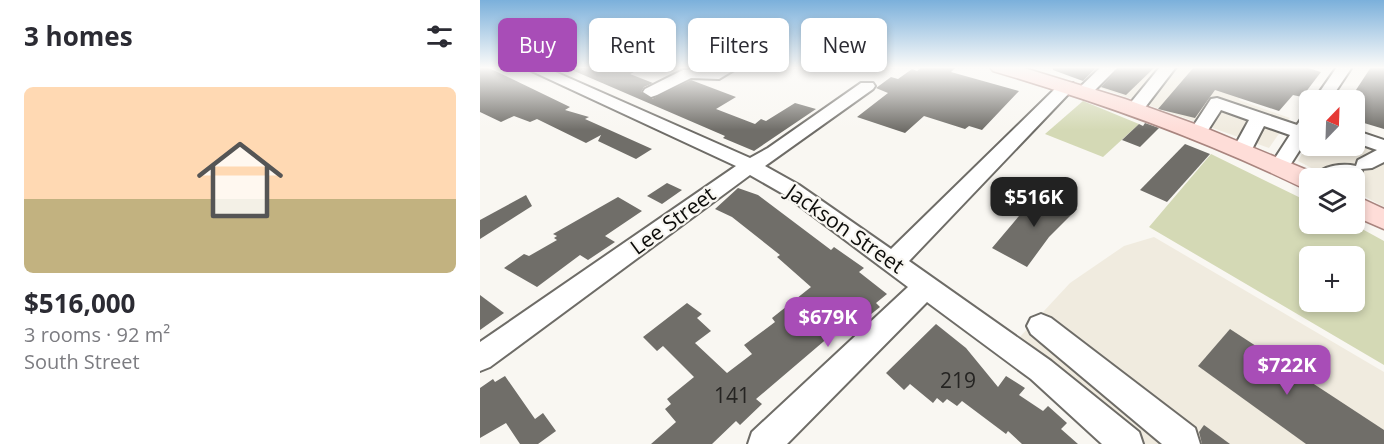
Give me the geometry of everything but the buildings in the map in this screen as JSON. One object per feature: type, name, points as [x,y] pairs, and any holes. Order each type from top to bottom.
[{"type":"main road","points":[[1070,88],[1242,151],[1299,176]]},
{"type":"main road","points":[[1365,210],[1384,220]]},
{"type":"street","name":"Jackson Street","points":[[583,88],[750,166],[792,190],[1041,370],[1127,444]]},
{"type":"street","points":[[651,92],[659,88]]},
{"type":"street","name":"Lee Street","points":[[480,358],[750,166],[775,152],[865,88]]},
{"type":"street","points":[[1134,110],[1153,88]]},
{"type":"street","points":[[893,262],[1075,89]]},
{"type":"street","points":[[1197,134],[1217,103],[1259,118],[1299,122]]},
{"type":"street","points":[[1242,151],[1259,118]]},
{"type":"street","points":[[1365,126],[1384,132]]},
{"type":"street","points":[[1280,166],[1299,136]]},
{"type":"street","points":[[1365,139],[1384,146]]},
{"type":"street","points":[[1359,168],[1384,154]]},
{"type":"street","points":[[764,444],[926,286]]},
{"type":"street","points":[[1041,326],[1183,440],[1184,444]]},
{"type":"shaded area","points":[[1100,88],[1244,88],[1239,100],[1290,118],[1269,148]]},
{"type":"shaded area","points":[[1365,135],[1384,142],[1384,207],[1365,197],[1365,168],[1312,168],[1298,161],[1301,156],[1365,156]]},
{"type":"shaded area","points":[[1154,237],[1384,372],[1384,444],[1143,444],[1017,340],[1070,283],[1124,246]]},
{"type":"green space","points":[[1083,101],[1139,124],[1103,157],[1045,134]]},
{"type":"green space","points":[[1211,154],[1299,197],[1299,234],[1365,234],[1365,231],[1384,241],[1384,365],[1149,227]]}]
